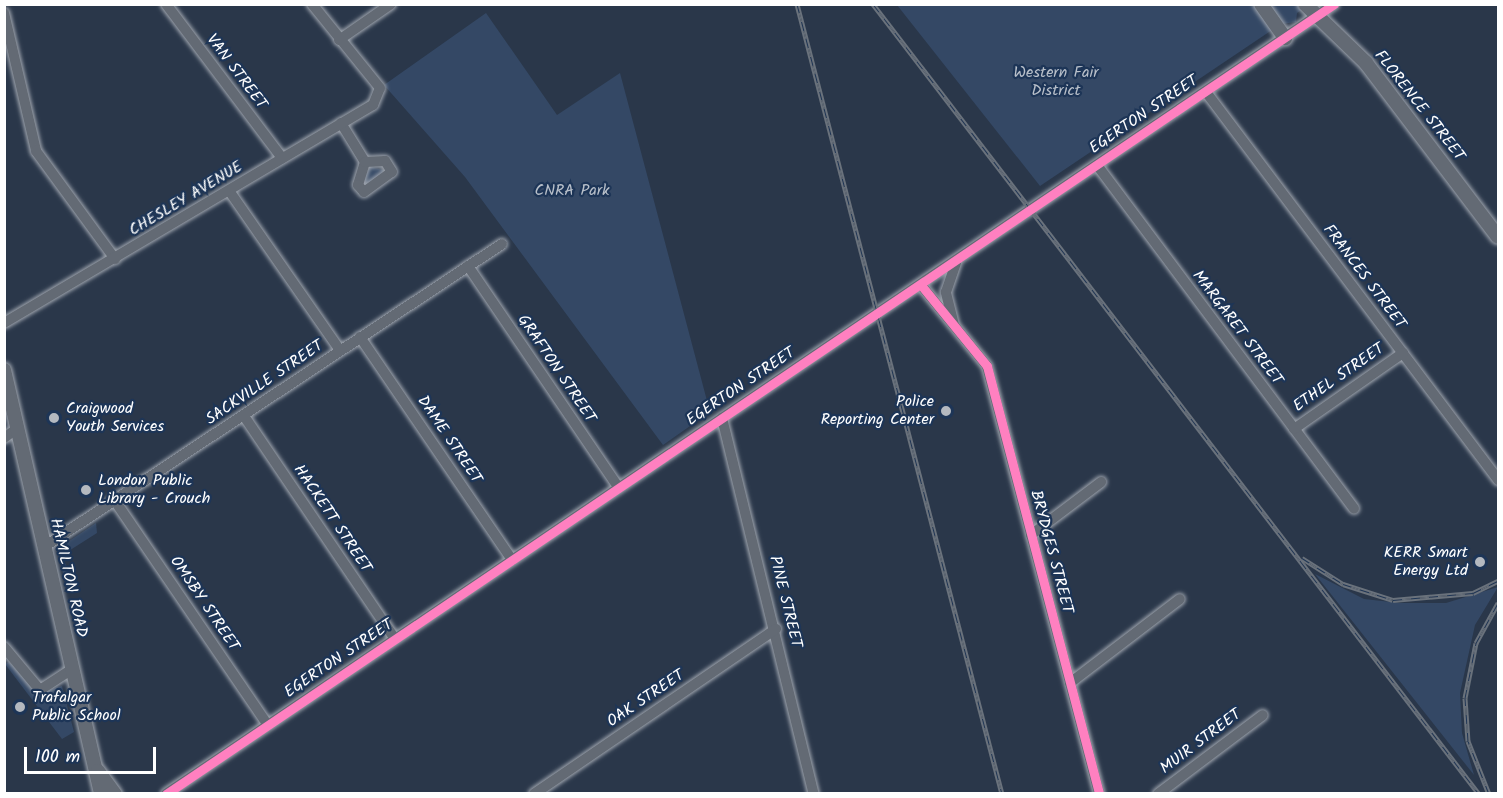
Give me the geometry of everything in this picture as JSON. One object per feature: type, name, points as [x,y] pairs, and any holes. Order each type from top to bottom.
[{"type":"main road","points":[[1261,4],[1285,38]]},
{"type":"main road","name":"FLORENCE STREET","points":[[1305,4],[1320,14],[1366,63],[1498,237]]},
{"type":"main road","name":"HAMILTON ROAD","points":[[4,370],[101,794]]},
{"type":"main road","points":[[95,766],[115,794]]},
{"type":"street","name":"VAN STREET","points":[[166,4],[282,158]]},
{"type":"street","points":[[312,4],[339,40],[391,4]]},
{"type":"street","name":"EGERTON STREET","points":[[166,794],[1334,4]]},
{"type":"street","points":[[4,13],[36,151],[115,259]]},
{"type":"street","name":"CHESLEY AVENUE","points":[[4,323],[230,192],[341,123],[379,96],[380,87],[339,40]]},
{"type":"street","name":"FRANCES STREET","points":[[1206,92],[1498,480]]},
{"type":"street","points":[[341,123],[365,162]]},
{"type":"street","name":"MARGARET STREET","points":[[1097,165],[1354,509]]},
{"type":"street","points":[[230,192],[340,350]]},
{"type":"street","name":"SACKVILLE STREET","points":[[44,547],[502,244]]},
{"type":"street","points":[[955,329],[946,292],[958,260]]},
{"type":"street","name":"GRAFTON STREET","points":[[468,266],[618,488]]},
{"type":"street","name":"BRYDGES STREET","points":[[921,285],[987,366],[1099,794]]},
{"type":"street","name":"DAME STREET","points":[[360,337],[512,560]]},
{"type":"street","name":"ETHEL STREET","points":[[1294,429],[1403,352]]},
{"type":"street","name":"HACKETT STREET","points":[[244,416],[395,639]]},
{"type":"street","name":"PINE STREET","points":[[723,418],[776,629],[814,794]]},
{"type":"street","points":[[4,438],[18,428]]},
{"type":"street","points":[[1031,535],[1101,482]]},
{"type":"street","name":"OMSBY STREET","points":[[115,501],[268,725]]},
{"type":"street","points":[[1070,682],[1180,599]]},
{"type":"street","name":"OAK STREET","points":[[534,794],[776,629]]},
{"type":"street","points":[[6,652],[40,690],[72,669]]},
{"type":"street","name":"MUIR STREET","points":[[1158,794],[1263,715]]},
{"type":"green space","name":"Western Fair District","points":[[897,5],[1309,5],[1297,13],[1296,22],[1281,24],[1040,186]]},
{"type":"green space","name":"CNRA Park","points":[[486,13],[557,115],[620,73],[710,412],[663,445],[465,177],[384,85]]},
{"type":"green space","points":[[370,167],[387,171],[367,186],[363,182]]},
{"type":"green space","points":[[96,523],[97,533],[64,554],[59,548]]},
{"type":"green space","points":[[59,553],[71,573],[66,585],[64,579]]},
{"type":"green space","points":[[1315,574],[1364,599],[1400,603],[1446,603],[1498,587],[1475,625],[1460,693],[1462,733],[1474,775]]},
{"type":"green space","points":[[9,662],[37,694],[62,686],[74,732],[62,739],[5,664]]},
{"type":"railway","points":[[797,4],[1002,794]]},
{"type":"railway","points":[[873,4],[1479,794]]},
{"type":"railway","points":[[1302,558],[1343,584],[1393,600],[1473,593],[1498,581]]},
{"type":"railway","points":[[1489,794],[1468,741],[1465,698],[1476,643],[1498,603]]},
{"type":"cycle path","points":[[166,794],[1334,4]]},
{"type":"cycle path","points":[[921,285],[987,366],[1099,794]]},
{"type":"place","name":"Police Reporting Center","points":[[946,411]]},
{"type":"place","name":"Craigwood Youth Services","points":[[54,418]]},
{"type":"place","name":"London Public Library - Crouch","points":[[86,490]]},
{"type":"place","name":"KERR Smart Energy Ltd","points":[[1480,562]]},
{"type":"place","name":"Trafalgar Public School","points":[[20,707]]}]
